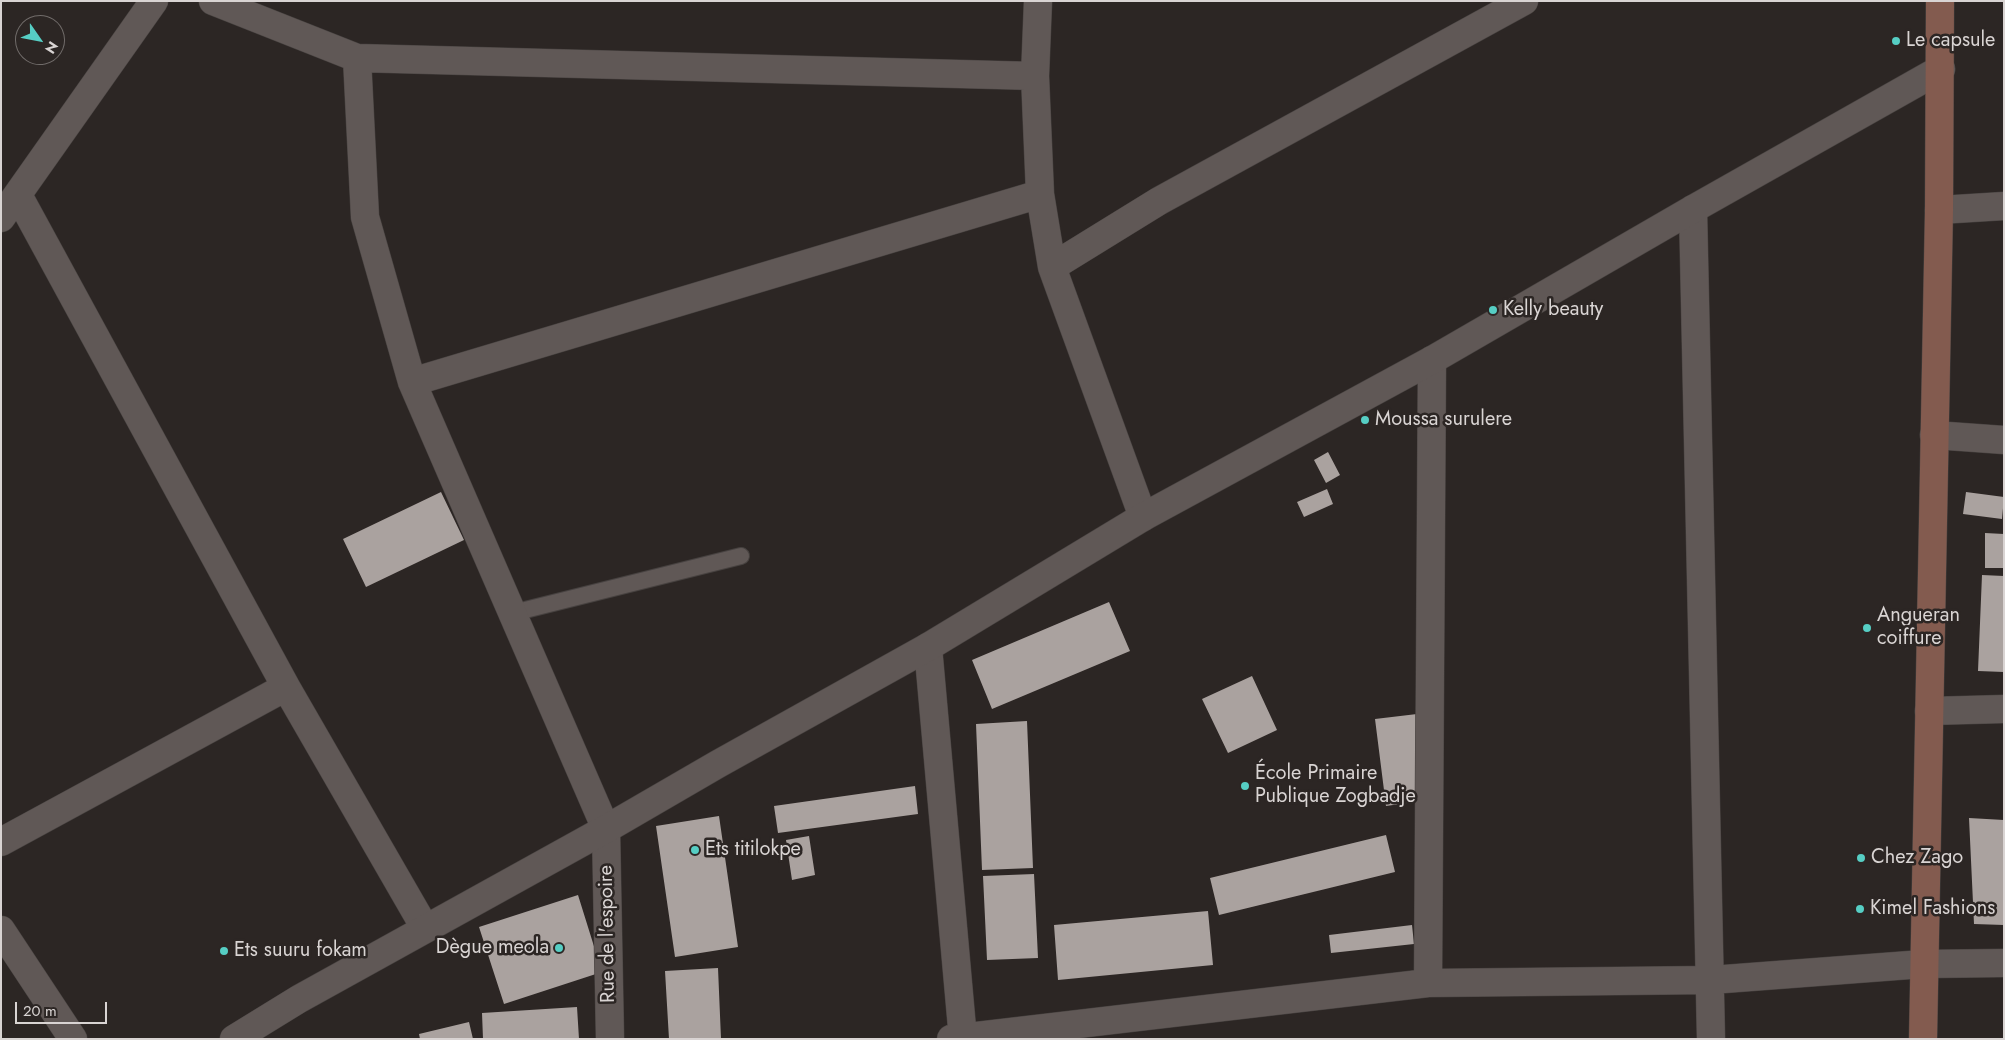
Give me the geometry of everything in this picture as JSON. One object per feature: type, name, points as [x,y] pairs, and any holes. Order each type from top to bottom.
[{"type":"main road","points":[[1923,1039],[1939,210],[1940,1]]},
{"type":"street","points":[[1,218],[154,1]]},
{"type":"street","points":[[213,1],[357,58],[1035,76]]},
{"type":"street","points":[[1038,1],[1035,76],[1040,194],[1052,267],[1143,517]]},
{"type":"street","points":[[1052,267],[1159,201],[1524,1]]},
{"type":"street","points":[[357,58],[364,218],[412,382],[606,829]]},
{"type":"street","points":[[234,1039],[299,999],[606,829],[928,647],[1143,517],[1432,360],[1693,209],[1941,69]]},
{"type":"street","points":[[412,382],[1040,194]]},
{"type":"street","points":[[18,195],[286,687],[426,928]]},
{"type":"street","points":[[1939,210],[2004,206]]},
{"type":"street","points":[[1693,209],[1711,1039]]},
{"type":"street","points":[[1428,983],[1432,360]]},
{"type":"street","points":[[1934,435],[2004,440]]},
{"type":"street","points":[[928,647],[959,1038],[1428,983],[1711,980],[1923,964],[2004,963]]},
{"type":"street","points":[[1,842],[286,687]]},
{"type":"street","points":[[1929,711],[2004,709]]},
{"type":"street","name":"Rue de l'espoire","points":[[606,829],[610,1039]]},
{"type":"street","points":[[1,930],[73,1039]]},
{"type":"lane","points":[[513,613],[741,556]]},
{"type":"building","points":[[1328,452],[1340,475],[1326,483],[1314,460]]},
{"type":"building","points":[[1327,489],[1333,504],[1304,517],[1297,502]]},
{"type":"building","points":[[441,492],[464,540],[366,587],[343,539]]},
{"type":"building","points":[[1966,492],[2004,497],[2002,519],[1963,514]]},
{"type":"building","points":[[1985,533],[2004,534],[2004,568],[1985,568]]},
{"type":"building","points":[[1982,575],[2004,576],[2004,672],[1978,671]]},
{"type":"building","points":[[1109,602],[1130,651],[992,709],[972,660]]},
{"type":"building","points":[[1252,676],[1277,730],[1228,753],[1202,699]]},
{"type":"building","points":[[1417,714],[1428,800],[1386,806],[1375,719]]},
{"type":"building","points":[[1027,721],[1033,868],[982,870],[976,724]]},
{"type":"building","points":[[915,786],[918,814],[778,833],[774,806]]},
{"type":"building","points":[[719,816],[738,947],[675,957],[656,826]]},
{"type":"building","points":[[1969,818],[2004,820],[2004,925],[1974,924]]},
{"type":"building","points":[[1386,835],[1395,872],[1219,915],[1210,878]]},
{"type":"building","points":[[809,836],[815,875],[792,880],[786,840]]},
{"type":"building","points":[[1034,874],[1038,958],[987,960],[983,876]]},
{"type":"building","points":[[578,895],[602,972],[504,1004],[479,927]]},
{"type":"building","points":[[1208,911],[1213,965],[1058,980],[1054,925]]},
{"type":"building","points":[[1412,925],[1414,944],[1331,953],[1329,935]]},
{"type":"building","points":[[718,968],[721,1039],[669,1039],[665,971]]},
{"type":"building","points":[[577,1007],[579,1039],[483,1039],[482,1013]]},
{"type":"building","points":[[469,1022],[473,1039],[420,1039],[419,1034]]},
{"type":"place","name":"Le capsule","points":[[1896,41]]},
{"type":"place","name":"Kelly beauty","points":[[1493,310]]},
{"type":"place","name":"Moussa surulere","points":[[1365,420]]},
{"type":"place","name":"Angueran coiffure","points":[[1867,628]]},
{"type":"place","name":"École Primaire Publique Zogbadje","points":[[1245,786]]},
{"type":"place","name":"Ets titilokpe","points":[[695,850]]},
{"type":"place","name":"Chez Zago","points":[[1861,858]]},
{"type":"place","name":"Kimel Fashions","points":[[1860,909]]},
{"type":"place","name":"Dègue meola","points":[[559,948]]},
{"type":"place","name":"Ets suuru fokam","points":[[224,951]]}]
